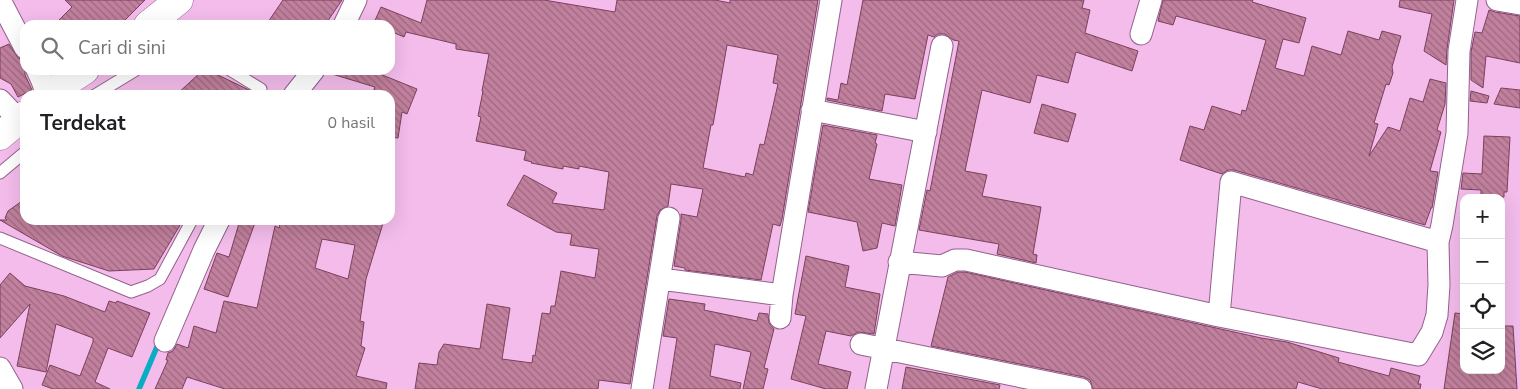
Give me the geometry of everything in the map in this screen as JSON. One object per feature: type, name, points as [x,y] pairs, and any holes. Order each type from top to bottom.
[{"type":"main road","points":[[154,20],[179,0]]},
{"type":"main road","points":[[55,90],[77,75]]},
{"type":"street","points":[[0,0],[20,38]]},
{"type":"street","points":[[346,20],[356,0]]},
{"type":"street","points":[[780,318],[782,295],[831,0]]},
{"type":"street","points":[[1141,34],[1151,0]]},
{"type":"street","points":[[899,262],[942,266],[955,260],[966,260],[1219,316],[1418,355],[1432,332],[1437,314],[1439,285],[1438,242],[1457,133],[1459,51],[1467,0]]},
{"type":"street","points":[[1497,0],[1520,4]]},
{"type":"street","points":[[876,389],[882,348],[942,46]]},
{"type":"street","points":[[39,75],[45,90]]},
{"type":"street","points":[[298,90],[310,75]]},
{"type":"street","points":[[0,100],[15,124]]},
{"type":"street","points":[[812,110],[926,132]]},
{"type":"street","points":[[1219,316],[1231,182],[1438,242]]},
{"type":"street","points":[[642,389],[661,279],[669,218]]},
{"type":"street","points":[[165,341],[216,225]]},
{"type":"street","points":[[661,279],[782,295]]},
{"type":"street","points":[[861,344],[1081,389]]},
{"type":"street","points":[[0,368],[12,389]]},
{"type":"lane","points":[[103,90],[128,75]]},
{"type":"lane","points":[[238,75],[261,90]]},
{"type":"lane","points":[[0,173],[20,156]]},
{"type":"lane","points":[[0,238],[131,292],[160,279],[189,225]]},
{"type":"building","points":[[65,0],[145,0],[125,20],[59,20],[72,7]]},
{"type":"building","points":[[283,0],[342,0],[328,20],[269,20]]},
{"type":"building","points":[[427,0],[544,0],[615,12],[617,0],[715,0],[730,3],[730,0],[818,0],[782,219],[780,226],[773,224],[761,280],[685,270],[685,268],[674,266],[681,214],[697,217],[703,189],[671,184],[668,206],[660,210],[657,216],[630,384],[599,380],[598,389],[415,389],[419,363],[437,365],[439,352],[444,344],[480,349],[487,304],[510,308],[502,359],[532,363],[533,355],[535,356],[542,313],[550,314],[551,306],[555,306],[561,271],[595,278],[599,249],[570,245],[572,234],[556,232],[507,205],[524,175],[557,193],[552,203],[604,210],[609,172],[579,166],[579,169],[563,166],[563,169],[531,163],[524,160],[526,151],[476,141],[481,117],[478,116],[489,54],[456,49],[456,44],[406,32],[404,37],[395,33],[395,20],[375,20],[381,7],[421,23]],"holes":[[[727,45],[778,55],[773,83],[778,84],[764,145],[760,144],[753,175],[746,173],[745,177],[703,168],[711,125],[713,125]]]},
{"type":"building","points":[[863,0],[1084,0],[1082,8],[1090,10],[1085,33],[1138,51],[1132,71],[1076,52],[1068,83],[1037,75],[1030,103],[982,90],[965,171],[987,175],[982,196],[1041,207],[1033,254],[1037,255],[1036,263],[997,254],[999,244],[919,230],[927,190],[930,191],[959,41],[953,40],[945,34],[938,34],[934,37],[928,35],[915,99],[885,94],[882,111],[827,100],[827,98],[838,100],[841,83],[847,85]]},
{"type":"building","points":[[1163,0],[1253,0],[1252,2],[1306,18],[1299,43],[1283,39],[1275,68],[1304,76],[1312,46],[1341,55],[1348,31],[1379,40],[1382,31],[1401,36],[1392,67],[1393,73],[1389,85],[1386,84],[1374,123],[1378,124],[1369,156],[1388,127],[1400,131],[1410,98],[1423,102],[1430,79],[1446,83],[1445,104],[1437,130],[1441,132],[1430,171],[1438,172],[1432,208],[1425,225],[1234,170],[1228,170],[1222,174],[1180,160],[1190,126],[1204,130],[1212,106],[1241,115],[1242,110],[1246,111],[1266,40],[1176,16],[1173,25],[1158,21]]},
{"type":"building","points":[[1400,0],[1454,0],[1446,65],[1424,51],[1432,14],[1399,7]]},
{"type":"building","points":[[1489,10],[1520,16],[1520,63],[1486,56],[1483,88],[1471,80],[1471,52],[1475,32],[1482,33]]},
{"type":"building","points":[[9,44],[20,59],[20,75],[25,75],[32,90],[20,90],[20,96],[18,97],[11,84],[0,78],[0,48]]},
{"type":"building","points":[[198,75],[218,75],[249,90],[181,90]]},
{"type":"building","points":[[335,75],[382,75],[417,89],[407,114],[402,112],[398,138],[395,138],[395,90],[374,90],[375,87]]},
{"type":"building","points":[[1501,88],[1520,90],[1520,108],[1494,104]]},
{"type":"building","points":[[1471,91],[1489,96],[1487,103],[1470,101]]},
{"type":"building","points":[[1042,104],[1076,114],[1068,142],[1034,133]]},
{"type":"building","points":[[823,125],[877,135],[875,143],[877,144],[869,179],[902,185],[895,226],[882,223],[877,248],[863,251],[857,222],[808,212]]},
{"type":"building","points":[[1484,136],[1510,137],[1507,192],[1504,192],[1504,194],[1481,194],[1481,190],[1461,189],[1463,173],[1482,174]]},
{"type":"building","points":[[20,203],[20,225],[180,225],[154,269],[109,271],[62,256],[0,220],[7,220],[5,218],[8,211]]},
{"type":"building","points":[[239,225],[254,225],[228,297],[204,289],[217,253],[229,257]]},
{"type":"building","points":[[280,225],[382,225],[366,279],[360,321],[364,322],[361,346],[365,348],[356,376],[387,383],[386,389],[225,389],[187,377],[182,389],[155,389],[168,360],[166,360],[168,353],[173,351],[177,344],[188,348],[194,326],[216,333],[224,301],[257,308],[275,226],[279,228]],"holes":[[[322,239],[355,245],[348,279],[315,268]]]},
{"type":"building","points":[[806,256],[849,266],[845,287],[880,294],[874,334],[858,332],[851,336],[826,331],[818,364],[851,372],[847,389],[826,389],[791,379],[806,316],[795,314]]},
{"type":"building","points":[[958,272],[1287,342],[1339,358],[1338,362],[1389,376],[1391,368],[1420,376],[1418,384],[1421,384],[1420,389],[1322,389],[1298,382],[1296,389],[1093,389],[1090,380],[1084,377],[931,346],[948,277]]},
{"type":"building","points":[[10,273],[25,286],[64,296],[105,312],[109,301],[116,303],[117,301],[150,313],[132,357],[108,348],[95,382],[110,389],[53,389],[42,385],[50,365],[80,376],[93,342],[93,338],[56,324],[46,372],[17,366],[30,304],[0,338],[0,285]]},
{"type":"building","points":[[669,299],[705,304],[704,310],[757,321],[759,313],[768,314],[769,323],[774,329],[764,368],[768,369],[763,389],[743,389],[751,352],[715,344],[710,376],[741,383],[740,389],[669,389],[677,338],[663,336]]},
{"type":"building","points":[[1455,313],[1460,314],[1460,374],[1505,374],[1505,326],[1513,326],[1517,389],[1444,389]]},
{"type":"building","points":[[906,367],[1000,385],[999,389],[902,389]]},
{"type":"waterway","points":[[139,389],[159,342]]}]
